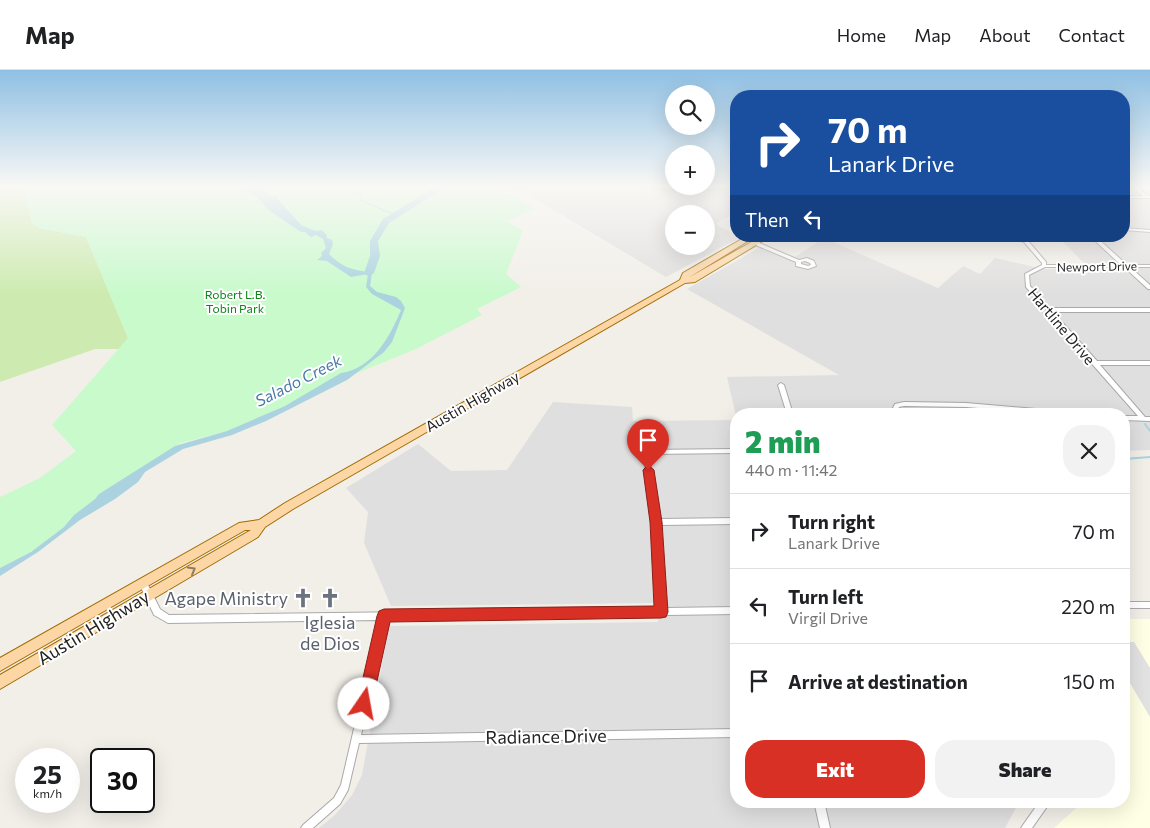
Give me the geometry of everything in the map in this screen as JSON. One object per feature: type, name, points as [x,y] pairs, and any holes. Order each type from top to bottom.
[{"type":"main road","name":"Austin Highway","points":[[0,665],[146,588],[254,534],[261,524],[683,281],[692,280],[751,242]]},
{"type":"main road","name":"Austin Highway","points":[[0,682],[146,588]]},
{"type":"street","points":[[1130,229],[1150,231]]},
{"type":"street","points":[[758,242],[798,261]]},
{"type":"street","name":"Hartline Drive","points":[[1027,242],[1042,260],[1044,266],[1027,274],[1026,282],[1142,418]]},
{"type":"street","points":[[1099,242],[1150,288]]},
{"type":"street","name":"Newport Drive","points":[[1044,266],[1150,266]]},
{"type":"street","points":[[1049,310],[1150,310]]},
{"type":"street","points":[[1094,363],[1150,363]]},
{"type":"street","points":[[781,385],[788,408]]},
{"type":"street","points":[[896,408],[897,405],[904,404],[966,405],[1001,408]]},
{"type":"street","points":[[1130,418],[1150,419]]},
{"type":"street","points":[[661,612],[656,522],[646,452],[730,451]]},
{"type":"street","points":[[656,522],[730,521]]},
{"type":"street","points":[[146,588],[157,612],[168,619],[730,611]]},
{"type":"street","points":[[1130,605],[1150,605]]},
{"type":"street","points":[[306,828],[330,808],[342,794],[350,770],[384,616]]},
{"type":"street","name":"Radiance Drive","points":[[357,739],[730,733]]},
{"type":"street","points":[[821,808],[825,828]]},
{"type":"street","points":[[1026,828],[1041,808]]},
{"type":"shaded area","points":[[574,222],[665,222],[665,255],[707,255],[666,277]]},
{"type":"shaded area","points":[[1130,222],[1150,222],[1150,450],[1130,451],[1130,408],[734,408],[727,377],[839,375],[687,289],[764,245],[795,257],[818,242],[833,242],[938,288],[963,266],[980,274],[995,258],[1044,269],[1089,268],[1063,242],[1130,242]]},
{"type":"shaded area","points":[[715,224],[730,232],[730,242],[732,242],[715,251]]},
{"type":"shaded area","points":[[553,402],[632,407],[633,421],[730,420],[730,808],[1016,808],[1005,828],[319,828],[335,815],[352,795],[362,775],[389,626],[658,622],[655,603],[391,606],[364,543],[368,512],[346,488],[418,444],[451,471],[507,470]]},
{"type":"shaded area","points":[[1130,619],[1150,619],[1150,828],[1054,828],[1076,808],[1130,808]]},
{"type":"shaded area","points":[[1130,642],[1134,642],[1150,668],[1150,717],[1130,683]]},
{"type":"green space","points":[[0,222],[32,222],[39,228],[86,237],[128,338],[120,349],[95,349],[0,382]]},
{"type":"green space","name":"Robert L.B. Tobin Park","points":[[509,222],[523,231],[506,274],[521,287],[477,309],[482,315],[416,349],[333,383],[227,431],[181,443],[99,494],[74,515],[64,527],[31,552],[0,568],[0,497],[40,478],[76,451],[52,425],[128,338],[86,237],[39,228],[32,223]]},
{"type":"water","points":[[287,222],[299,222],[316,231],[321,230],[326,234],[327,238],[332,240],[333,244],[329,254],[334,259],[349,268],[372,273],[370,286],[377,292],[396,297],[401,301],[405,308],[392,342],[384,352],[347,380],[266,421],[232,435],[183,449],[145,472],[138,482],[115,499],[80,520],[38,552],[0,576],[0,568],[31,552],[64,527],[74,515],[99,494],[175,446],[227,431],[285,406],[341,373],[362,365],[379,350],[401,310],[372,294],[366,287],[368,274],[351,277],[327,261],[317,260],[322,256],[321,253],[326,248],[323,239],[316,235],[311,237],[305,232],[301,232]]},
{"type":"waterway","points":[[369,273],[375,256],[374,241],[385,222]]},
{"type":"waterway","points":[[1145,424],[1150,431]]},
{"type":"waterway","points":[[1130,459],[1150,457]]},
{"type":"place","name":"Agape Ministry","points":[[303,598]]},
{"type":"place","name":"Iglesia de Dios","points":[[330,598]]},
{"type":"route","points":[[364,704],[384,616],[661,612],[656,522],[648,470]]},
{"type":"water label","name":"Salado Creek","points":[[298,380]]}]
